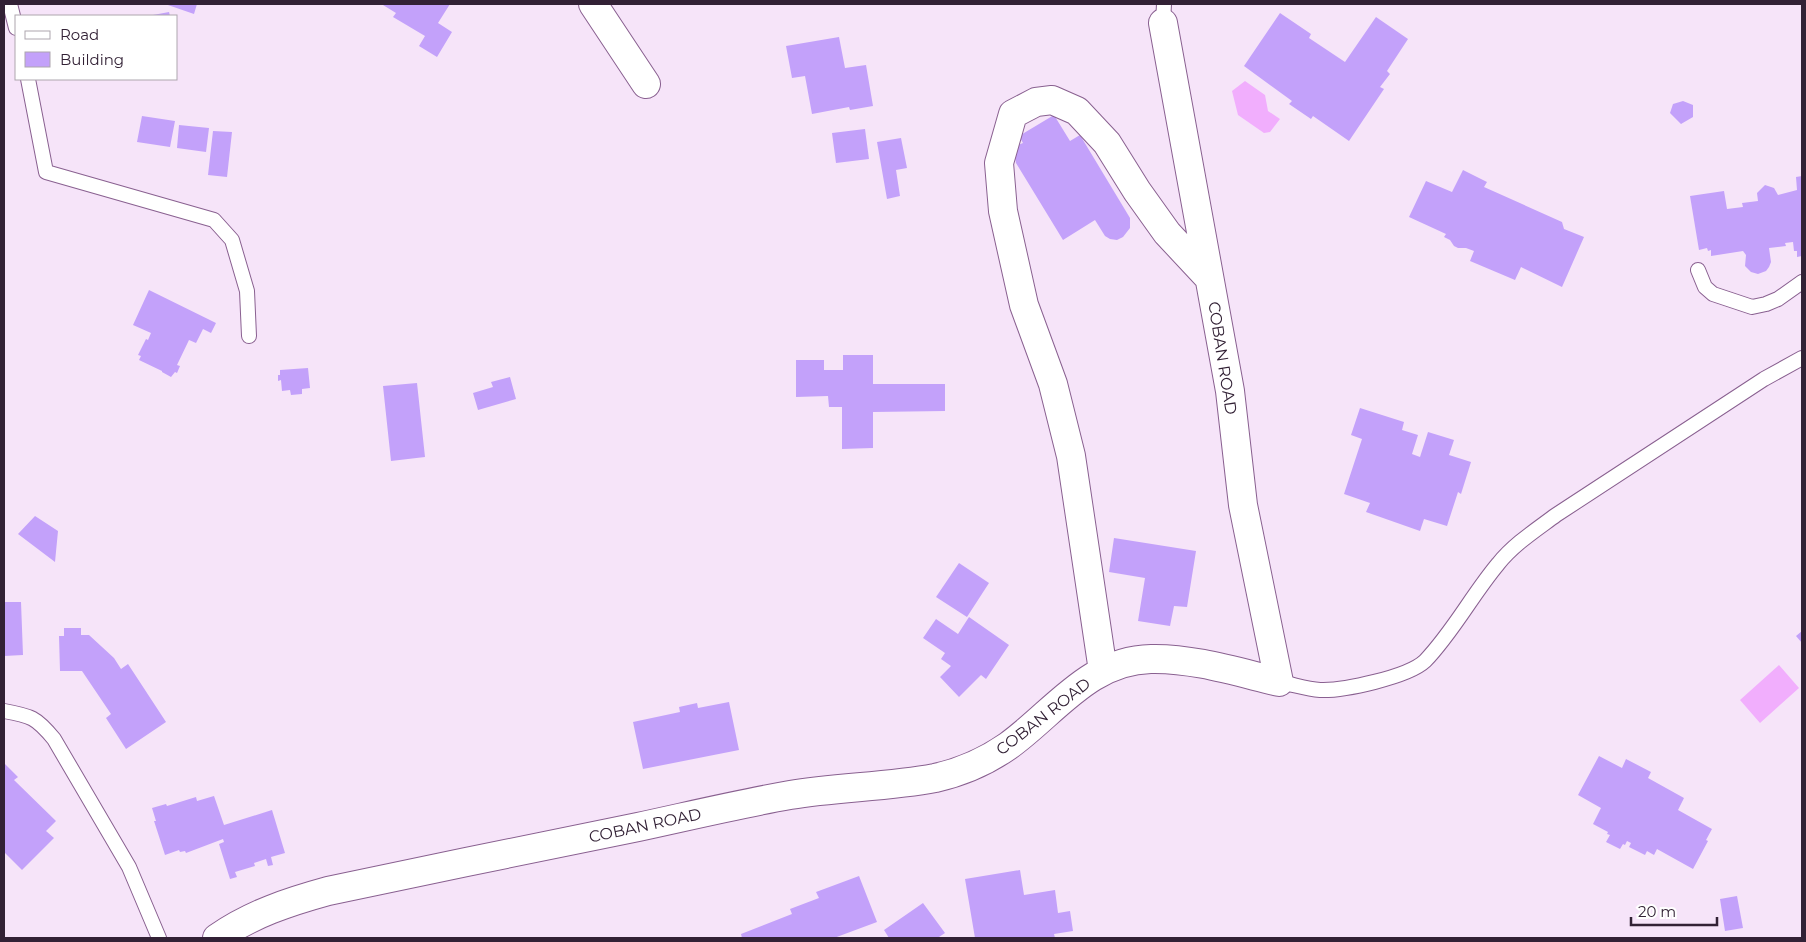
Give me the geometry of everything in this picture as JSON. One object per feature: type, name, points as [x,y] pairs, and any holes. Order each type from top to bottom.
[{"type":"street","points":[[593,4],[646,84]]},
{"type":"street","name":"COBAN ROAD","points":[[217,938],[256,916],[287,902],[328,891],[791,795],[934,778],[963,771],[987,759],[1010,744],[1083,682],[1103,671],[1127,662],[1150,659],[1172,660],[1202,664],[1279,682],[1244,505],[1230,391],[1163,13]]},
{"type":"street","points":[[1103,671],[1071,456],[1053,384],[1024,305],[1004,212],[999,163],[1013,114],[1036,102],[1052,100],[1077,110],[1107,143],[1137,191],[1167,233],[1209,278]]},
{"type":"lane","points":[[10,4],[15,24]]},
{"type":"lane","points":[[28,80],[46,172],[214,220],[232,240],[247,291],[249,336]]},
{"type":"lane","points":[[1698,270],[1705,287],[1713,294],[1752,307],[1766,304],[1802,282]]},
{"type":"lane","points":[[1279,682],[1320,690],[1362,686],[1393,677],[1424,662],[1498,563],[1524,539],[1556,515],[1764,379],[1802,358]]},
{"type":"lane","points":[[4,711],[28,715],[41,723],[54,739],[129,867],[159,938]]},
{"type":"shaded area","points":[[1245,81],[1265,95],[1268,111],[1280,119],[1270,132],[1264,133],[1238,115],[1232,91]]},
{"type":"shaded area","points":[[1779,665],[1799,688],[1760,723],[1740,700]]},
{"type":"building","points":[[165,4],[197,4],[194,14]]},
{"type":"building","points":[[384,4],[450,4],[438,23],[452,32],[437,57],[419,46],[425,36],[393,17],[396,13]]},
{"type":"building","points":[[169,12],[170,15],[153,15]]},
{"type":"building","points":[[1280,13],[1311,34],[1309,38],[1345,62],[1376,17],[1408,39],[1387,71],[1390,74],[1380,87],[1384,89],[1349,141],[1313,116],[1311,119],[1289,104],[1292,101],[1244,66]]},
{"type":"building","points":[[839,37],[845,68],[866,65],[873,106],[850,110],[849,107],[812,114],[805,76],[792,78],[786,46]]},
{"type":"building","points":[[1683,101],[1693,105],[1693,117],[1681,124],[1670,113],[1673,104]]},
{"type":"building","points":[[1054,115],[1070,141],[1080,135],[1130,218],[1130,228],[1123,237],[1117,240],[1105,236],[1095,220],[1063,240],[1016,163],[1015,158],[1018,145],[1023,143],[1019,136]]},
{"type":"building","points":[[142,116],[175,121],[170,147],[137,142]]},
{"type":"building","points":[[179,125],[209,128],[206,152],[177,148]]},
{"type":"building","points":[[865,129],[869,159],[836,163],[832,133]]},
{"type":"building","points":[[213,131],[232,132],[227,177],[208,175]]},
{"type":"building","points":[[901,138],[907,168],[896,170],[900,196],[887,199],[877,142]]},
{"type":"building","points":[[1463,170],[1487,182],[1484,187],[1562,222],[1564,229],[1584,237],[1562,287],[1521,267],[1515,280],[1470,261],[1474,251],[1454,246],[1450,240],[1444,237],[1446,234],[1409,217],[1426,181],[1452,192]]},
{"type":"building","points":[[1802,176],[1802,256],[1797,257],[1797,251],[1794,251],[1793,242],[1785,243],[1786,246],[1769,248],[1771,262],[1769,267],[1766,271],[1758,274],[1751,272],[1745,266],[1746,255],[1743,251],[1711,256],[1711,250],[1708,251],[1707,248],[1699,250],[1690,196],[1724,191],[1727,209],[1743,207],[1742,203],[1758,201],[1757,193],[1765,185],[1774,188],[1778,195],[1797,190],[1796,177]]},
{"type":"building","points":[[149,290],[216,323],[211,333],[203,329],[196,343],[189,340],[177,365],[180,366],[177,373],[175,372],[171,377],[139,360],[141,356],[138,355],[151,333],[133,325]]},
{"type":"building","points":[[843,355],[873,355],[873,384],[945,384],[945,411],[873,412],[873,448],[842,449],[842,407],[829,407],[828,396],[796,397],[796,360],[824,360],[824,370],[843,370]]},
{"type":"building","points":[[308,368],[310,388],[302,389],[302,394],[291,395],[290,390],[282,391],[281,380],[278,381],[280,370]]},
{"type":"building","points":[[510,377],[516,399],[478,410],[473,393],[493,387],[491,382]]},
{"type":"building","points":[[417,383],[425,457],[391,461],[383,386]]},
{"type":"building","points":[[1360,408],[1404,422],[1402,430],[1418,435],[1412,454],[1420,457],[1428,432],[1454,440],[1449,455],[1471,462],[1461,494],[1458,492],[1447,526],[1424,519],[1420,531],[1366,512],[1370,503],[1344,494],[1362,439],[1351,435]]},
{"type":"building","points":[[35,516],[58,531],[55,562],[18,534]]},
{"type":"building","points":[[1114,538],[1196,551],[1187,607],[1174,606],[1170,626],[1138,621],[1145,578],[1109,572]]},
{"type":"building","points":[[959,563],[989,583],[967,617],[936,597]]},
{"type":"building","points":[[4,602],[21,602],[23,655],[4,656]]},
{"type":"building","points":[[969,617],[1009,645],[986,679],[981,675],[959,697],[940,677],[951,666],[941,659],[945,653],[923,638],[936,619],[958,634]]},
{"type":"building","points":[[64,628],[81,628],[81,635],[89,635],[114,658],[121,669],[128,664],[166,722],[126,749],[106,718],[111,714],[82,671],[60,671],[59,636],[64,636]]},
{"type":"building","points":[[1802,631],[1802,643],[1796,636]]},
{"type":"building","points":[[729,702],[739,750],[643,769],[633,722],[680,712],[679,707],[697,703],[698,708]]},
{"type":"building","points":[[1599,756],[1622,768],[1626,759],[1651,772],[1648,778],[1684,798],[1678,810],[1712,829],[1706,840],[1708,841],[1693,869],[1657,849],[1654,855],[1647,851],[1645,855],[1629,847],[1631,843],[1627,841],[1620,849],[1606,842],[1610,835],[1607,834],[1608,832],[1593,824],[1601,808],[1578,795]]},
{"type":"building","points":[[4,763],[18,777],[14,780],[56,821],[46,831],[54,838],[22,870],[4,852]]},
{"type":"building","points":[[214,796],[224,825],[272,810],[285,853],[271,857],[273,865],[268,866],[266,859],[254,863],[255,866],[235,872],[237,877],[230,879],[219,844],[224,842],[223,839],[186,853],[179,850],[165,855],[154,821],[156,821],[152,808],[166,804],[167,806],[196,797],[197,801]]},
{"type":"building","points":[[1020,870],[1024,895],[1055,890],[1058,913],[1070,911],[1073,931],[1054,934],[1055,938],[975,938],[965,879]]},
{"type":"building","points":[[859,876],[877,922],[834,938],[742,938],[741,934],[792,914],[790,909],[819,898],[816,892]]},
{"type":"building","points":[[1737,896],[1743,928],[1725,931],[1720,899]]},
{"type":"building","points":[[923,903],[945,933],[940,938],[889,938],[884,930]]}]
